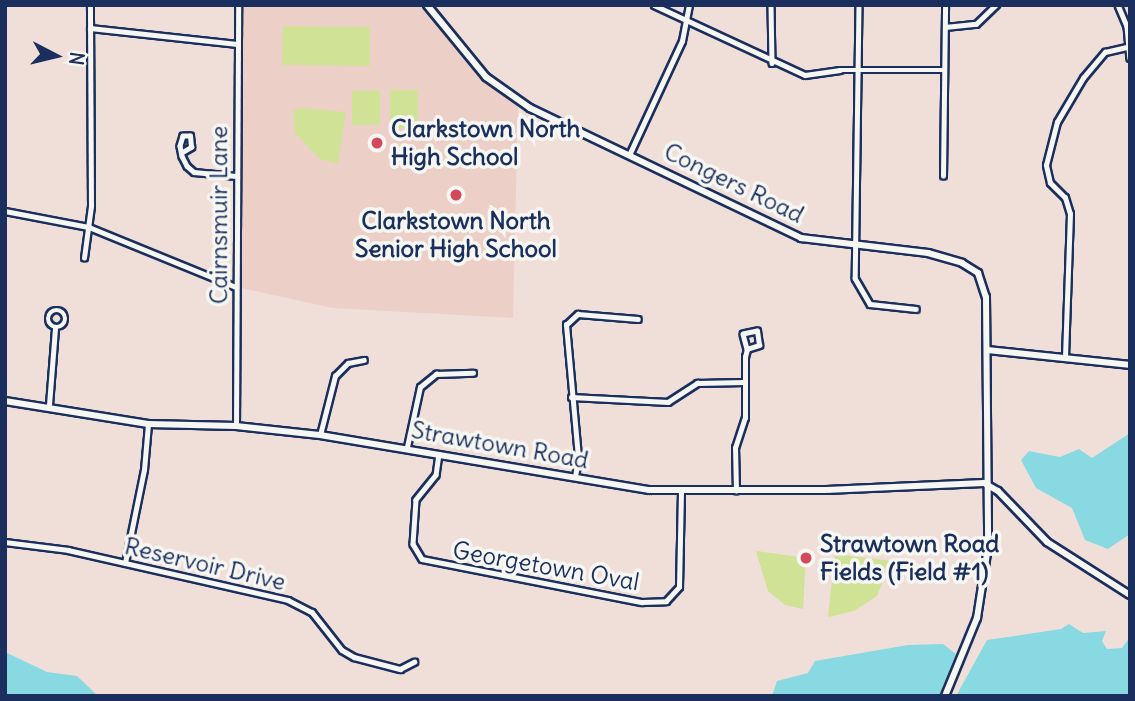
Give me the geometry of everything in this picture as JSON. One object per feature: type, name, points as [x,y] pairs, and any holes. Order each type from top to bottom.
[{"type":"street","points":[[84,258],[89,227],[90,5]]},
{"type":"street","name":"Cairnsmuir Lane","points":[[236,425],[238,5]]},
{"type":"street","name":"Congers Road","points":[[427,5],[481,72],[507,95],[801,238],[928,253],[971,267],[985,288],[990,485],[981,600],[968,645],[945,696]]},
{"type":"street","points":[[654,5],[772,63],[805,75],[859,69],[944,70]]},
{"type":"street","points":[[630,153],[688,22],[689,5]]},
{"type":"street","points":[[771,5],[772,63]]},
{"type":"street","points":[[859,5],[858,245],[855,278],[864,299],[878,306],[916,309]]},
{"type":"street","points":[[943,176],[945,5]]},
{"type":"street","points":[[945,27],[976,24],[996,5]]},
{"type":"street","points":[[1118,5],[1127,26],[1130,58]]},
{"type":"street","points":[[90,28],[237,44]]},
{"type":"street","points":[[1065,357],[1070,214],[1065,198],[1046,174],[1050,144],[1068,101],[1097,59],[1105,52],[1127,47]]},
{"type":"street","points":[[181,153],[194,172],[236,176]]},
{"type":"street","points":[[5,211],[89,227],[236,287]]},
{"type":"street","points":[[49,405],[55,328],[48,316],[58,310],[66,321],[55,328]]},
{"type":"street","points":[[575,477],[571,397],[564,333],[570,318],[589,313],[638,319]]},
{"type":"street","points":[[736,492],[735,448],[744,428],[747,349],[743,334],[757,331],[759,345],[747,349]]},
{"type":"street","points":[[988,350],[1130,365]]},
{"type":"street","points":[[320,435],[335,376],[348,363],[364,360]]},
{"type":"street","points":[[407,447],[420,387],[436,374],[473,373]]},
{"type":"street","points":[[571,397],[668,402],[697,383],[744,382]]},
{"type":"street","name":"Strawtown Road","points":[[5,401],[49,405],[148,424],[236,425],[407,447],[622,487],[736,492],[990,485]]},
{"type":"street","points":[[125,563],[144,470],[148,424]]},
{"type":"street","name":"Georgetown Oval","points":[[439,453],[436,475],[416,500],[412,536],[415,554],[422,559],[642,602],[666,601],[679,587],[681,491]]},
{"type":"street","points":[[990,485],[1047,542],[1130,595]]},
{"type":"street","name":"Reservoir Drive","points":[[5,542],[68,550],[288,600],[312,612],[342,650],[354,657],[400,669],[414,662]]},
{"type":"shaded area","name":"Clarkstown North High School","points":[[238,5],[427,5],[481,72],[518,102],[513,318],[333,308],[237,287]]},
{"type":"green space","points":[[283,26],[370,27],[370,66],[282,65]]},
{"type":"green space","points":[[380,90],[380,125],[352,125],[352,91]]},
{"type":"green space","points":[[390,90],[418,90],[418,128],[390,128]]},
{"type":"green space","points":[[300,108],[346,112],[338,164],[320,159],[295,133],[293,111]]},
{"type":"green space","points":[[756,551],[806,558],[803,609],[785,605],[768,591]]},
{"type":"green space","points":[[835,554],[891,561],[877,596],[854,611],[828,617]]},
{"type":"water","points":[[1130,433],[1130,534],[1108,549],[1085,540],[1072,508],[1036,488],[1021,460],[1029,451],[1060,457],[1079,449],[1092,458]]},
{"type":"water","points":[[1069,624],[1083,633],[1106,631],[1102,641],[1107,649],[1122,648],[1130,637],[1130,696],[956,696],[987,640],[1061,629]]},
{"type":"water","points":[[943,644],[956,654],[939,696],[772,696],[777,681],[808,673],[815,661],[908,645]]},
{"type":"water","points":[[5,652],[47,672],[77,676],[98,696],[5,696]]},
{"type":"pier","points":[[979,647],[956,696],[952,696],[974,648]]},
{"type":"place","name":"Clarkstown North High School","points":[[377,143]]},
{"type":"place","name":"Clarkstown North Senior High School","points":[[456,195]]},
{"type":"place","name":"Strawtown Road Fields (Field #1)","points":[[806,558]]}]
